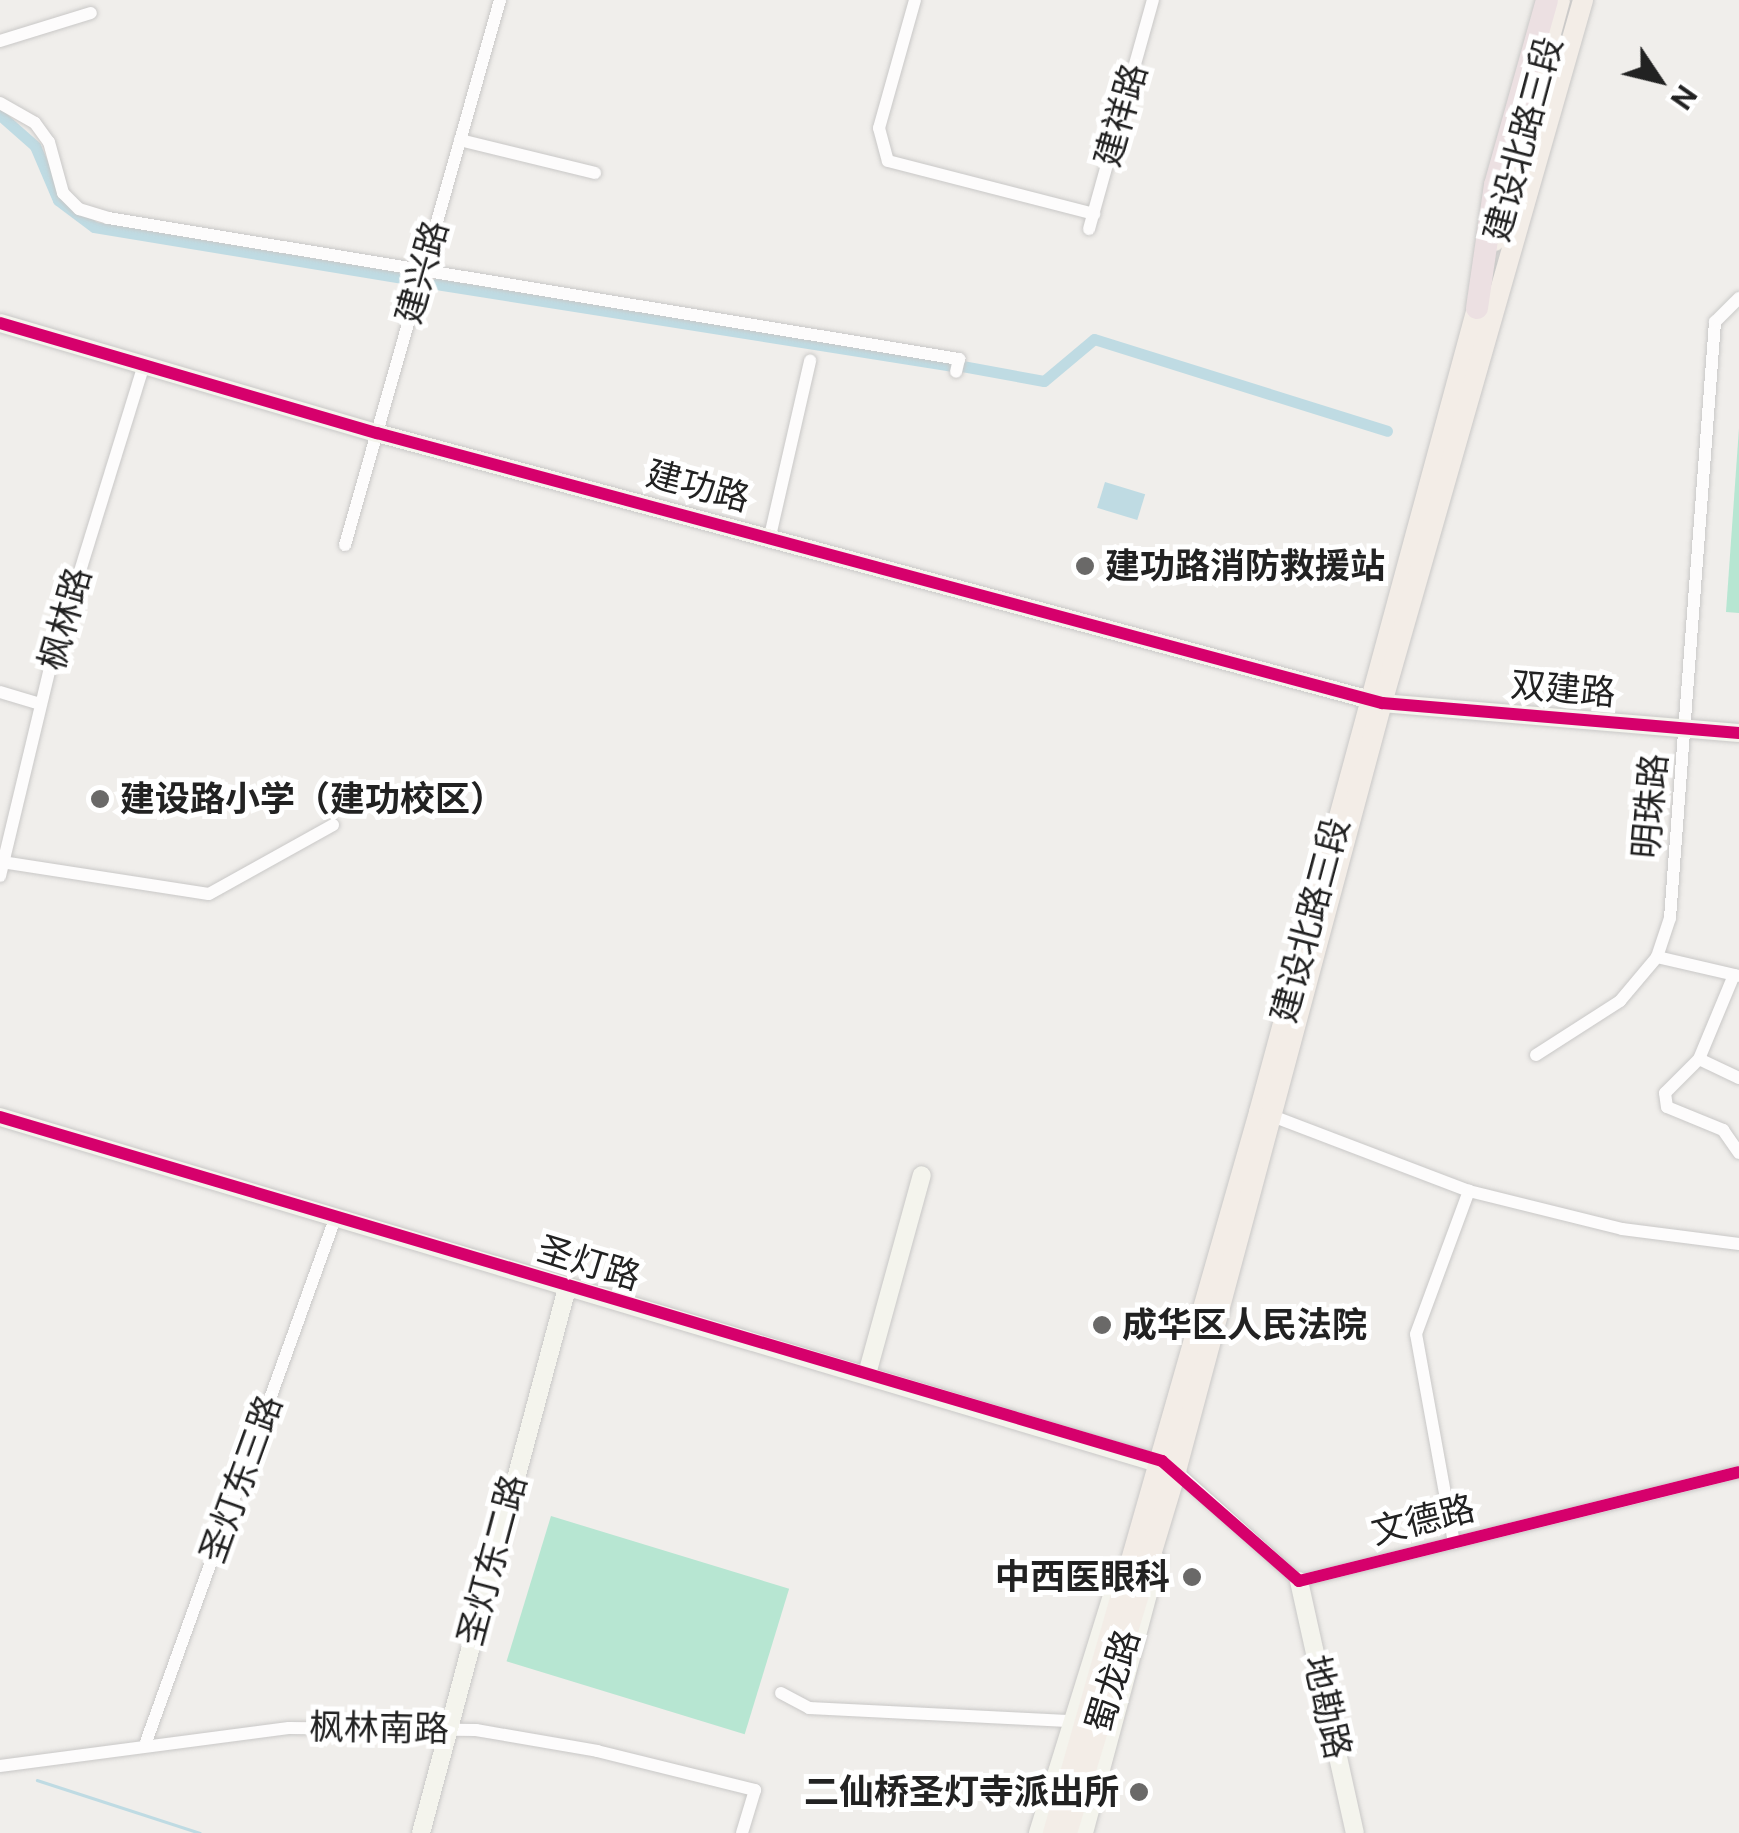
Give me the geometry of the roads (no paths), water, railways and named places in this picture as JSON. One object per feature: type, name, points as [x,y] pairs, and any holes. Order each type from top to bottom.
[{"type":"highway","points":[[1477,308],[1500,162],[1547,0]]},
{"type":"main road","name":"建设北路三段","points":[[1169,1466],[1267,1114],[1560,0]]},
{"type":"main road","name":"建设北路三段","points":[[1375,701],[1584,0]]},
{"type":"main road","name":"蜀龙路","points":[[1067,1833],[1086,1747],[1169,1466]]},
{"type":"main road","name":"蜀龙路","points":[[1053,1833],[1086,1747]]},
{"type":"street","name":"建兴路","points":[[345,545],[500,0]]},
{"type":"street","points":[[915,0],[878,128],[888,161],[1094,214]]},
{"type":"street","name":"建祥路","points":[[1090,230],[1154,0]]},
{"type":"street","points":[[0,41],[91,12]]},
{"type":"street","points":[[0,103],[35,123],[49,142],[63,194],[79,209],[959,359],[956,372]]},
{"type":"street","points":[[460,140],[595,173]]},
{"type":"street","name":"明珠路","points":[[1536,1055],[1600,1020],[1657,956],[1670,918],[1688,730],[1714,322],[1739,298]]},
{"type":"street","name":"建功路","points":[[0,323],[377,433],[1375,701]]},
{"type":"street","points":[[770,536],[810,361]]},
{"type":"street","name":"枫林路","points":[[1,869],[40,704],[144,366]]},
{"type":"street","points":[[0,692],[40,704]]},
{"type":"street","name":"双建路","points":[[1375,701],[1739,733]]},
{"type":"street","points":[[1,869],[209,894],[333,824]]},
{"type":"street","points":[[1657,956],[1736,975],[1699,1058],[1676,1076],[1665,1093],[1667,1106],[1723,1130],[1739,1152]]},
{"type":"street","points":[[1699,1058],[1739,1078]]},
{"type":"street","points":[[1267,1114],[1470,1191],[1622,1228],[1739,1244]]},
{"type":"street","name":"圣灯路","points":[[0,1118],[1169,1466]]},
{"type":"street","points":[[867,1374],[922,1175]]},
{"type":"street","points":[[1454,1543],[1416,1334],[1470,1191]]},
{"type":"street","name":"圣灯东三路","points":[[146,1742],[336,1216]]},
{"type":"street","name":"圣灯东二路","points":[[421,1833],[566,1288]]},
{"type":"street","points":[[1169,1466],[1300,1582]]},
{"type":"street","name":"建设北路三段","points":[[1038,1833],[1068,1721],[1169,1466]]},
{"type":"street","name":"建设北路三段","points":[[1084,1833],[1141,1641],[1169,1466]]},
{"type":"street","name":"文德路","points":[[1300,1582],[1739,1472]]},
{"type":"street","name":"地勘路","points":[[1300,1582],[1355,1833]]},
{"type":"street","points":[[781,1693],[809,1708],[1068,1721]]},
{"type":"street","name":"枫林南路","points":[[0,1766],[146,1742],[290,1728],[447,1728],[596,1751],[755,1790],[742,1833]]},
{"type":"water","points":[[1105,482],[1145,494],[1137,520],[1097,508]]},
{"type":"waterway","points":[[0,115],[35,146],[58,200],[94,227],[403,278]]},
{"type":"waterway","points":[[436,284],[952,366]]},
{"type":"waterway","points":[[962,366],[1044,381],[1094,339],[1387,431]]},
{"type":"waterway","points":[[37,1780],[200,1833]]},
{"type":"place","name":"建功路消防救援站","points":[[1085,566]]},
{"type":"place","name":"建设路小学（建功校区）","points":[[100,799]]},
{"type":"place","name":"成华区人民法院","points":[[1102,1325]]},
{"type":"place","name":"中西医眼科","points":[[1192,1577]]},
{"type":"place","name":"二仙桥圣灯寺派出所","points":[[1139,1792]]}]
